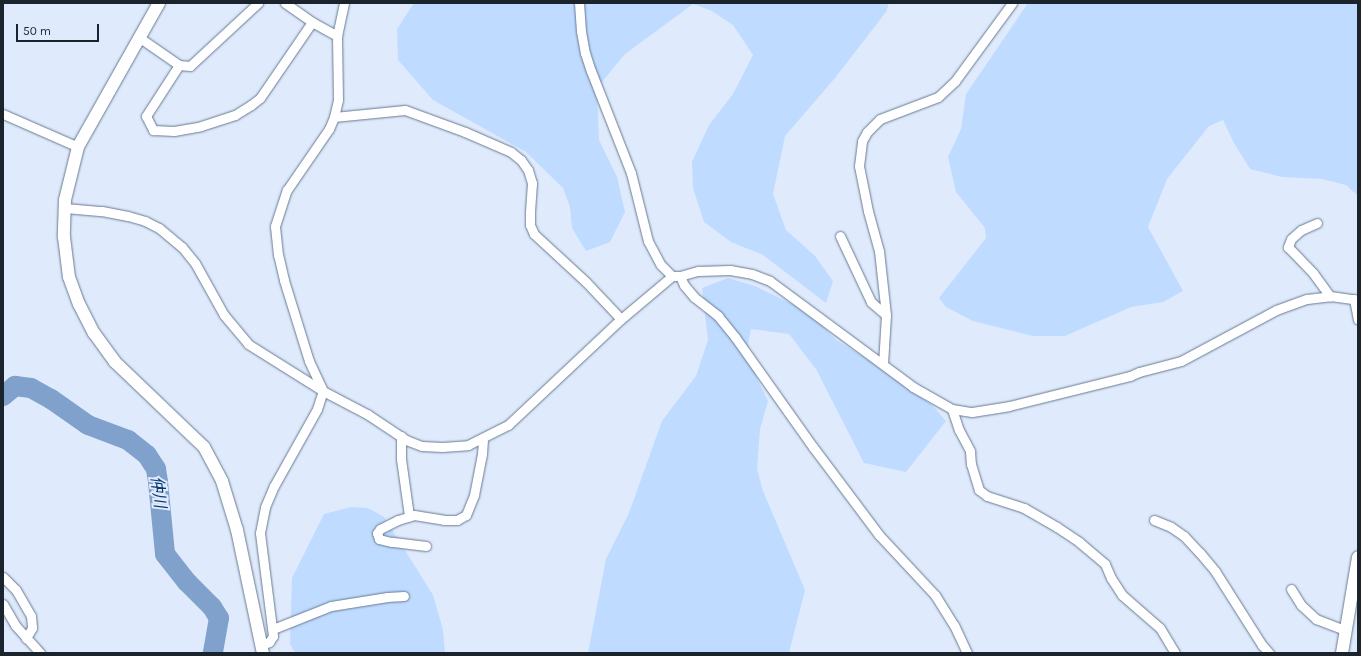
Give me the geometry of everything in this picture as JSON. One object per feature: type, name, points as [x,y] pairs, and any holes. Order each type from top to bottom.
[{"type":"street","points":[[159,3],[78,147],[69,177],[64,208],[64,237],[69,277],[79,304],[94,333],[115,362],[204,447],[222,481],[230,502],[262,649]]},
{"type":"street","points":[[140,38],[180,65],[190,66],[258,3]]},
{"type":"street","points":[[285,3],[312,22],[337,36]]},
{"type":"street","points":[[262,649],[272,639],[273,629],[260,533],[265,507],[274,486],[304,435],[324,391],[309,361],[284,280],[278,255],[275,226],[287,190],[329,129],[334,117],[338,100],[337,36],[344,3]]},
{"type":"street","points":[[578,3],[585,53],[631,173],[648,241],[661,266],[676,276],[694,297],[718,316],[735,337],[813,447],[879,535],[935,595],[954,625],[967,653]]},
{"type":"street","points":[[883,364],[886,315],[879,251],[868,211],[859,166],[862,141],[867,132],[880,119],[938,97],[955,81],[1012,3]]},
{"type":"street","points":[[180,65],[146,116],[153,130],[174,131],[200,126],[235,115],[251,105],[260,98],[312,22]]},
{"type":"street","points":[[334,117],[405,110],[465,132],[511,152],[521,160],[528,170],[532,183],[530,225],[534,234],[586,282],[621,319]]},
{"type":"street","points":[[3,114],[78,147]]},
{"type":"street","points":[[64,208],[102,211],[128,216],[159,228],[177,242],[195,263],[224,315],[248,344],[324,391],[367,414],[401,436],[422,446],[442,447],[468,444],[508,425],[621,319],[676,276],[698,271],[730,270],[762,277],[780,287],[913,387],[952,409],[962,412],[982,412],[1130,376],[1139,372],[1181,361],[1289,305],[1312,298],[1330,296],[1356,300],[1358,320]]},
{"type":"street","points":[[1317,223],[1301,230],[1291,238],[1288,247],[1313,273],[1330,296]]},
{"type":"street","points":[[840,236],[871,302],[886,315]]},
{"type":"street","points":[[952,409],[959,430],[970,451],[972,470],[979,490],[987,496],[1024,508],[1079,542],[1105,564],[1111,578],[1127,600],[1160,628],[1175,653]]},
{"type":"street","points":[[401,436],[401,459],[409,516]]},
{"type":"street","points":[[426,546],[379,539],[377,533],[380,529],[409,516],[414,515],[444,520],[457,520],[466,515],[474,495],[482,454],[483,438]]},
{"type":"street","points":[[1154,520],[1166,524],[1184,536],[1200,553],[1215,571],[1258,640],[1269,653]]},
{"type":"street","points":[[1342,653],[1358,557]]},
{"type":"street","points":[[3,577],[16,590],[31,616],[32,628],[26,638]]},
{"type":"street","points":[[1291,589],[1301,605],[1316,619],[1345,630]]},
{"type":"street","points":[[273,629],[331,606],[387,597],[404,596]]},
{"type":"street","points":[[3,604],[26,638],[40,653]]},
{"type":"shaded area","points":[[414,3],[889,3],[886,12],[835,78],[785,136],[773,194],[786,230],[815,256],[833,281],[826,303],[763,255],[731,242],[704,222],[693,188],[692,162],[709,125],[733,94],[753,55],[733,25],[712,11],[693,4],[625,54],[597,88],[599,140],[617,177],[625,212],[610,242],[586,251],[572,228],[570,207],[563,188],[526,152],[433,100],[398,60],[397,29]]},
{"type":"shaded area","points":[[1028,3],[1358,3],[1358,196],[1346,185],[1322,179],[1282,177],[1250,169],[1234,143],[1223,120],[1209,126],[1167,179],[1148,227],[1183,291],[1163,302],[1131,307],[1065,336],[1033,336],[973,321],[946,307],[939,298],[986,238],[985,228],[956,192],[948,157],[961,129],[966,94]]},
{"type":"shaded area","points":[[728,278],[755,286],[796,306],[816,319],[836,340],[889,372],[909,389],[932,405],[946,421],[906,472],[864,463],[816,369],[789,334],[751,329],[748,344],[753,370],[768,401],[760,429],[757,469],[763,491],[805,590],[789,653],[588,653],[606,559],[629,513],[662,421],[696,376],[708,340],[702,288]]},
{"type":"shaded area","points":[[351,507],[368,508],[384,517],[433,595],[443,630],[445,653],[295,653],[290,644],[292,578],[324,514]]},
{"type":"waterway","name":"仲川","points":[[3,396],[15,386],[31,388],[51,399],[88,425],[128,440],[147,455],[156,469],[165,554],[187,582],[212,607],[219,618],[213,653]]}]
